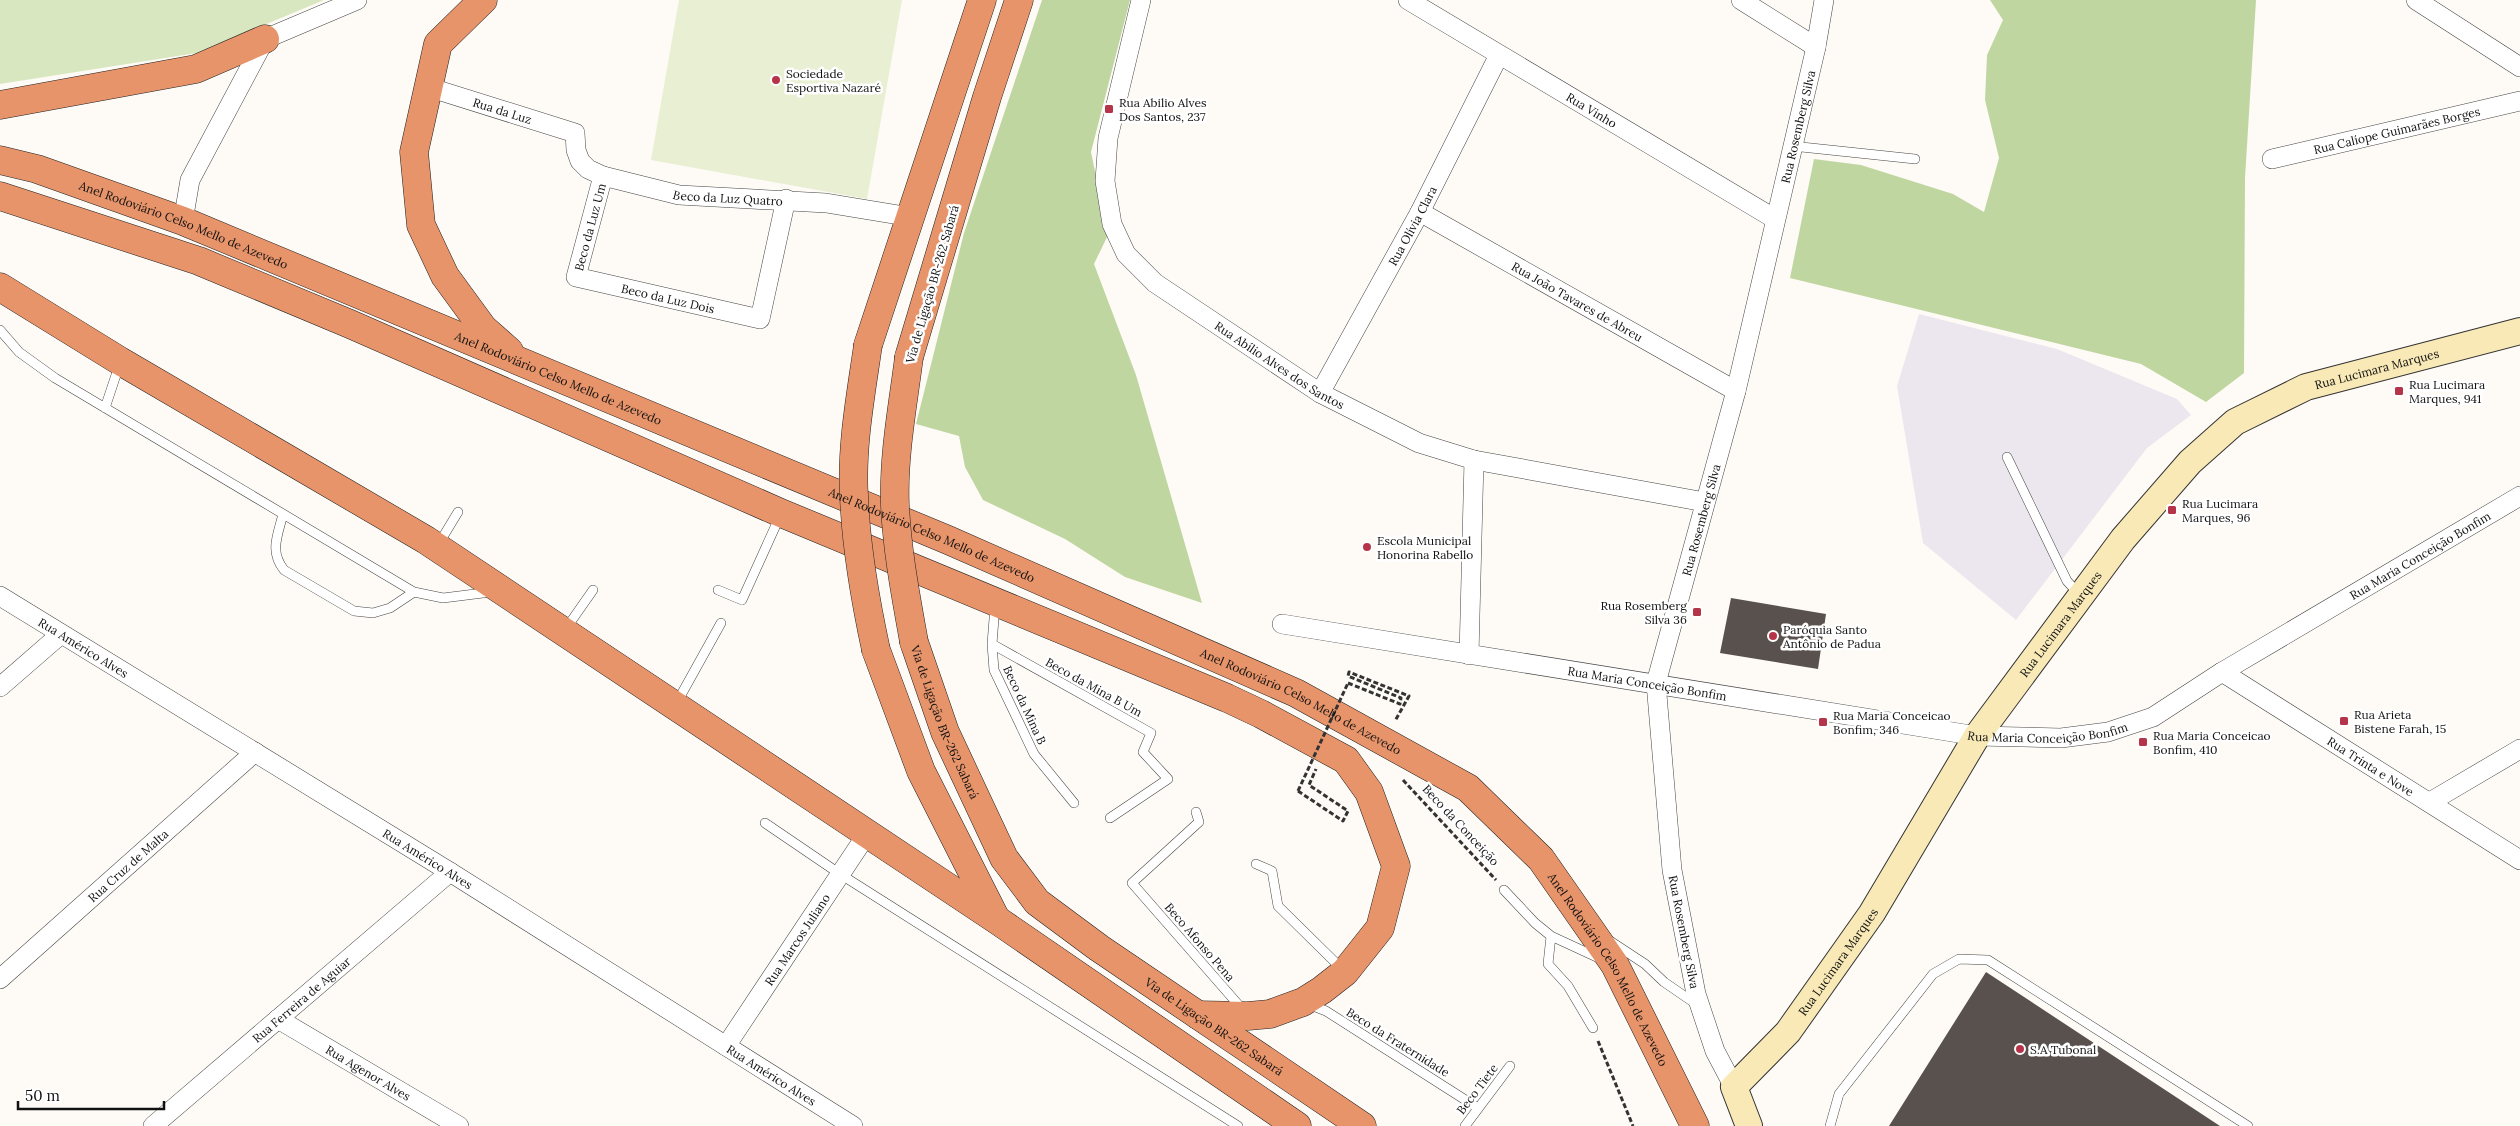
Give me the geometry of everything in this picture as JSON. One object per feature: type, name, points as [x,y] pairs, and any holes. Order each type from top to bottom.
[{"type":"highway","points":[[483,0],[438,44],[414,152],[421,225],[445,276],[478,321],[525,365]]},
{"type":"highway","points":[[982,0],[971,13],[911,217],[868,345],[857,422],[853,495],[861,581],[876,650],[921,771],[997,920]]},
{"type":"highway","name":"Via de Ligação BR-262 Sabará","points":[[1019,0],[987,97],[909,356],[899,431],[895,504],[902,576],[914,642],[945,732],[1004,858],[1037,902],[1099,948],[1362,1126]]},
{"type":"highway","points":[[0,105],[196,69],[265,39]]},
{"type":"highway","name":"Anel Rodoviário Celso Mello de Azevedo","points":[[0,160],[37,169],[183,221],[966,547],[1296,693],[1468,788],[1541,859],[1614,965],[1695,1126]]},
{"type":"highway","points":[[0,196],[199,261],[350,324],[781,513],[1262,714],[1346,760],[1369,792],[1396,866],[1380,928],[1345,972],[1303,1002],[1270,1014],[1248,1016],[1198,1015]]},
{"type":"highway","points":[[1,291],[437,548],[997,920],[1297,1126]]},
{"type":"street","points":[[183,221],[190,180],[265,39],[357,0]]},
{"type":"street","name":"Rua Abílio Alves dos Santos","points":[[1141,0],[1108,138],[1105,181],[1112,224],[1126,254],[1155,283],[1320,393],[1420,443],[1474,460],[1705,502]]},
{"type":"street","name":"Rua Vinho","points":[[1408,0],[1775,219]]},
{"type":"street","points":[[1740,0],[1816,47]]},
{"type":"street","name":"Rua Rosemberg Silva","points":[[1749,1126],[1734,1087],[1715,1051],[1700,1007],[1672,870],[1656,683],[1736,391],[1816,47],[1824,0]]},
{"type":"street","points":[[2427,3],[2520,67]]},
{"type":"street","name":"Rua Olívia Clara","points":[[1320,393],[1420,212],[1499,55]]},
{"type":"street","name":"Rua da Luz","points":[[428,87],[575,133]]},
{"type":"street","name":"Rua Calíope Guimarães Borges","points":[[2272,159],[2520,102]]},
{"type":"street","name":"Beco da Luz Quatro","points":[[575,133],[576,150],[580,161],[588,169],[603,176],[679,195],[786,199],[861,207],[911,217]]},
{"type":"street","name":"Beco da Luz Um","points":[[576,277],[603,176]]},
{"type":"street","name":"Beco da Luz Dois","points":[[576,277],[760,319],[786,199]]},
{"type":"street","name":"Rua João Tavares de Abreu","points":[[1420,212],[1736,391]]},
{"type":"street","name":"Rua Lucimara Marques","points":[[1734,1087],[1788,1032],[1872,913],[1977,736],[2123,539],[2190,462],[2236,422],[2306,387],[2520,331]]},
{"type":"street","points":[[1469,655],[1474,460]]},
{"type":"street","name":"Rua Maria Conceição Bonfim","points":[[1282,624],[1977,736],[2061,738],[2108,732],[2153,717],[2222,672],[2520,496]]},
{"type":"street","name":"Rua Américo Alves","points":[[0,596],[450,872],[853,1126]]},
{"type":"street","points":[[0,687],[61,634]]},
{"type":"street","name":"Rua Trinta e Nove","points":[[2222,672],[2520,860]]},
{"type":"street","points":[[2430,802],[2520,749]]},
{"type":"street","name":"Rua Cruz de Malta","points":[[0,979],[255,752]]},
{"type":"street","name":"Rua Marcos Juliano","points":[[726,1046],[866,834]]},
{"type":"street","name":"Rua Ferreira de Aguiar","points":[[153,1126],[450,872]]},
{"type":"street","name":"Rua Agenor Alves","points":[[278,1020],[459,1126]]},
{"type":"lane","points":[[1792,146],[1916,159]]},
{"type":"lane","points":[[0,330],[19,352],[55,378],[414,592],[443,598],[501,590]]},
{"type":"lane","points":[[104,408],[120,361]]},
{"type":"lane","points":[[2007,457],[2067,581],[2081,596]]},
{"type":"lane","points":[[437,548],[458,512]]},
{"type":"lane","points":[[718,590],[742,600],[781,513]]},
{"type":"lane","points":[[283,514],[275,552],[278,562],[284,570],[354,612],[373,613],[390,608],[414,592]]},
{"type":"lane","points":[[564,632],[593,590]]},
{"type":"lane","name":"Beco da Mina B","points":[[996,603],[992,644],[994,670],[1034,754],[1074,803]]},
{"type":"lane","points":[[675,707],[721,624]]},
{"type":"lane","name":"Beco da Mina B Um","points":[[992,644],[1151,733],[1143,752],[1168,779],[1110,818]]},
{"type":"lane","name":"Beco Afonso Pena","points":[[1196,812],[1200,822],[1132,884],[1248,1016]]},
{"type":"lane","points":[[765,823],[840,874],[1238,1126]]},
{"type":"lane","points":[[1256,864],[1272,871],[1278,906],[1345,972]]},
{"type":"lane","points":[[1504,890],[1535,923],[1551,936],[1614,965]]},
{"type":"lane","points":[[1588,928],[1645,964],[1664,982],[1700,1007]]},
{"type":"lane","points":[[1551,936],[1548,964],[1568,986],[1593,1028]]},
{"type":"lane","points":[[1830,1126],[1839,1094],[1933,974],[1959,959],[1988,960],[2248,1126]]},
{"type":"lane","name":"Beco da Fraternidade","points":[[1303,1002],[1326,1011],[1478,1108]]},
{"type":"lane","name":"Beco Tiete","points":[[1464,1126],[1510,1066]]},
{"type":"path","points":[[1326,749],[1309,784],[1348,811],[1343,821],[1298,790],[1348,683],[1400,704],[1401,698],[1348,676],[1349,672],[1410,696],[1383,741]]},
{"type":"path","name":"Beco da Conceição","points":[[1399,776],[1504,890]]},
{"type":"path","points":[[1593,1028],[1633,1126]]},
{"type":"shaded area","points":[[1919,314],[2057,349],[2177,399],[2191,415],[2147,448],[2016,620],[1923,543],[1897,386]]},
{"type":"green space","points":[[0,0],[324,0],[197,53],[0,84]]},
{"type":"green space","name":"Sociedade Esportiva Nazaré","points":[[679,0],[902,0],[867,199],[651,160]]},
{"type":"green space","points":[[1042,0],[1130,0],[1091,152],[1108,235],[1094,264],[1136,375],[1202,603],[1125,577],[1065,539],[983,500],[965,467],[959,436],[916,424],[964,233]]},
{"type":"green space","points":[[1990,0],[2256,0],[2245,178],[2244,373],[2206,402],[2141,364],[1790,278],[1814,159],[1861,165],[1953,194],[1984,212],[1999,158],[1985,100],[1987,55],[2003,20]]},
{"type":"building","name":"Paróquia Santo Antônio de Padua","points":[[1731,598],[1826,614],[1818,669],[1720,653]]},
{"type":"building","name":"S.A Tubonal","points":[[1986,972],[2220,1126],[1889,1126]]},
{"type":"place","name":"Sociedade Esportiva Nazaré","points":[[776,80]]},
{"type":"place","name":"Rua Abilio Alves Dos Santos, 237","points":[[1109,109]]},
{"type":"place","name":"Rua Lucimara Marques, 941","points":[[2399,391]]},
{"type":"place","name":"Rua Lucimara Marques, 96","points":[[2172,510]]},
{"type":"place","name":"Escola Municipal Honorina Rabello","points":[[1367,547]]},
{"type":"place","name":"Rua Rosemberg Silva 36","points":[[1697,612]]},
{"type":"place","name":"Paróquia Santo Antônio de Padua","points":[[1773,636]]},
{"type":"place","name":"Rua Arieta Bistene Farah, 15","points":[[2344,721]]},
{"type":"place","name":"Rua Maria Conceicao Bonfim, 346","points":[[1823,722]]},
{"type":"place","name":"Rua Maria Conceicao Bonfim, 410","points":[[2143,742]]},
{"type":"place","name":"S.A Tubonal","points":[[2020,1049]]}]
